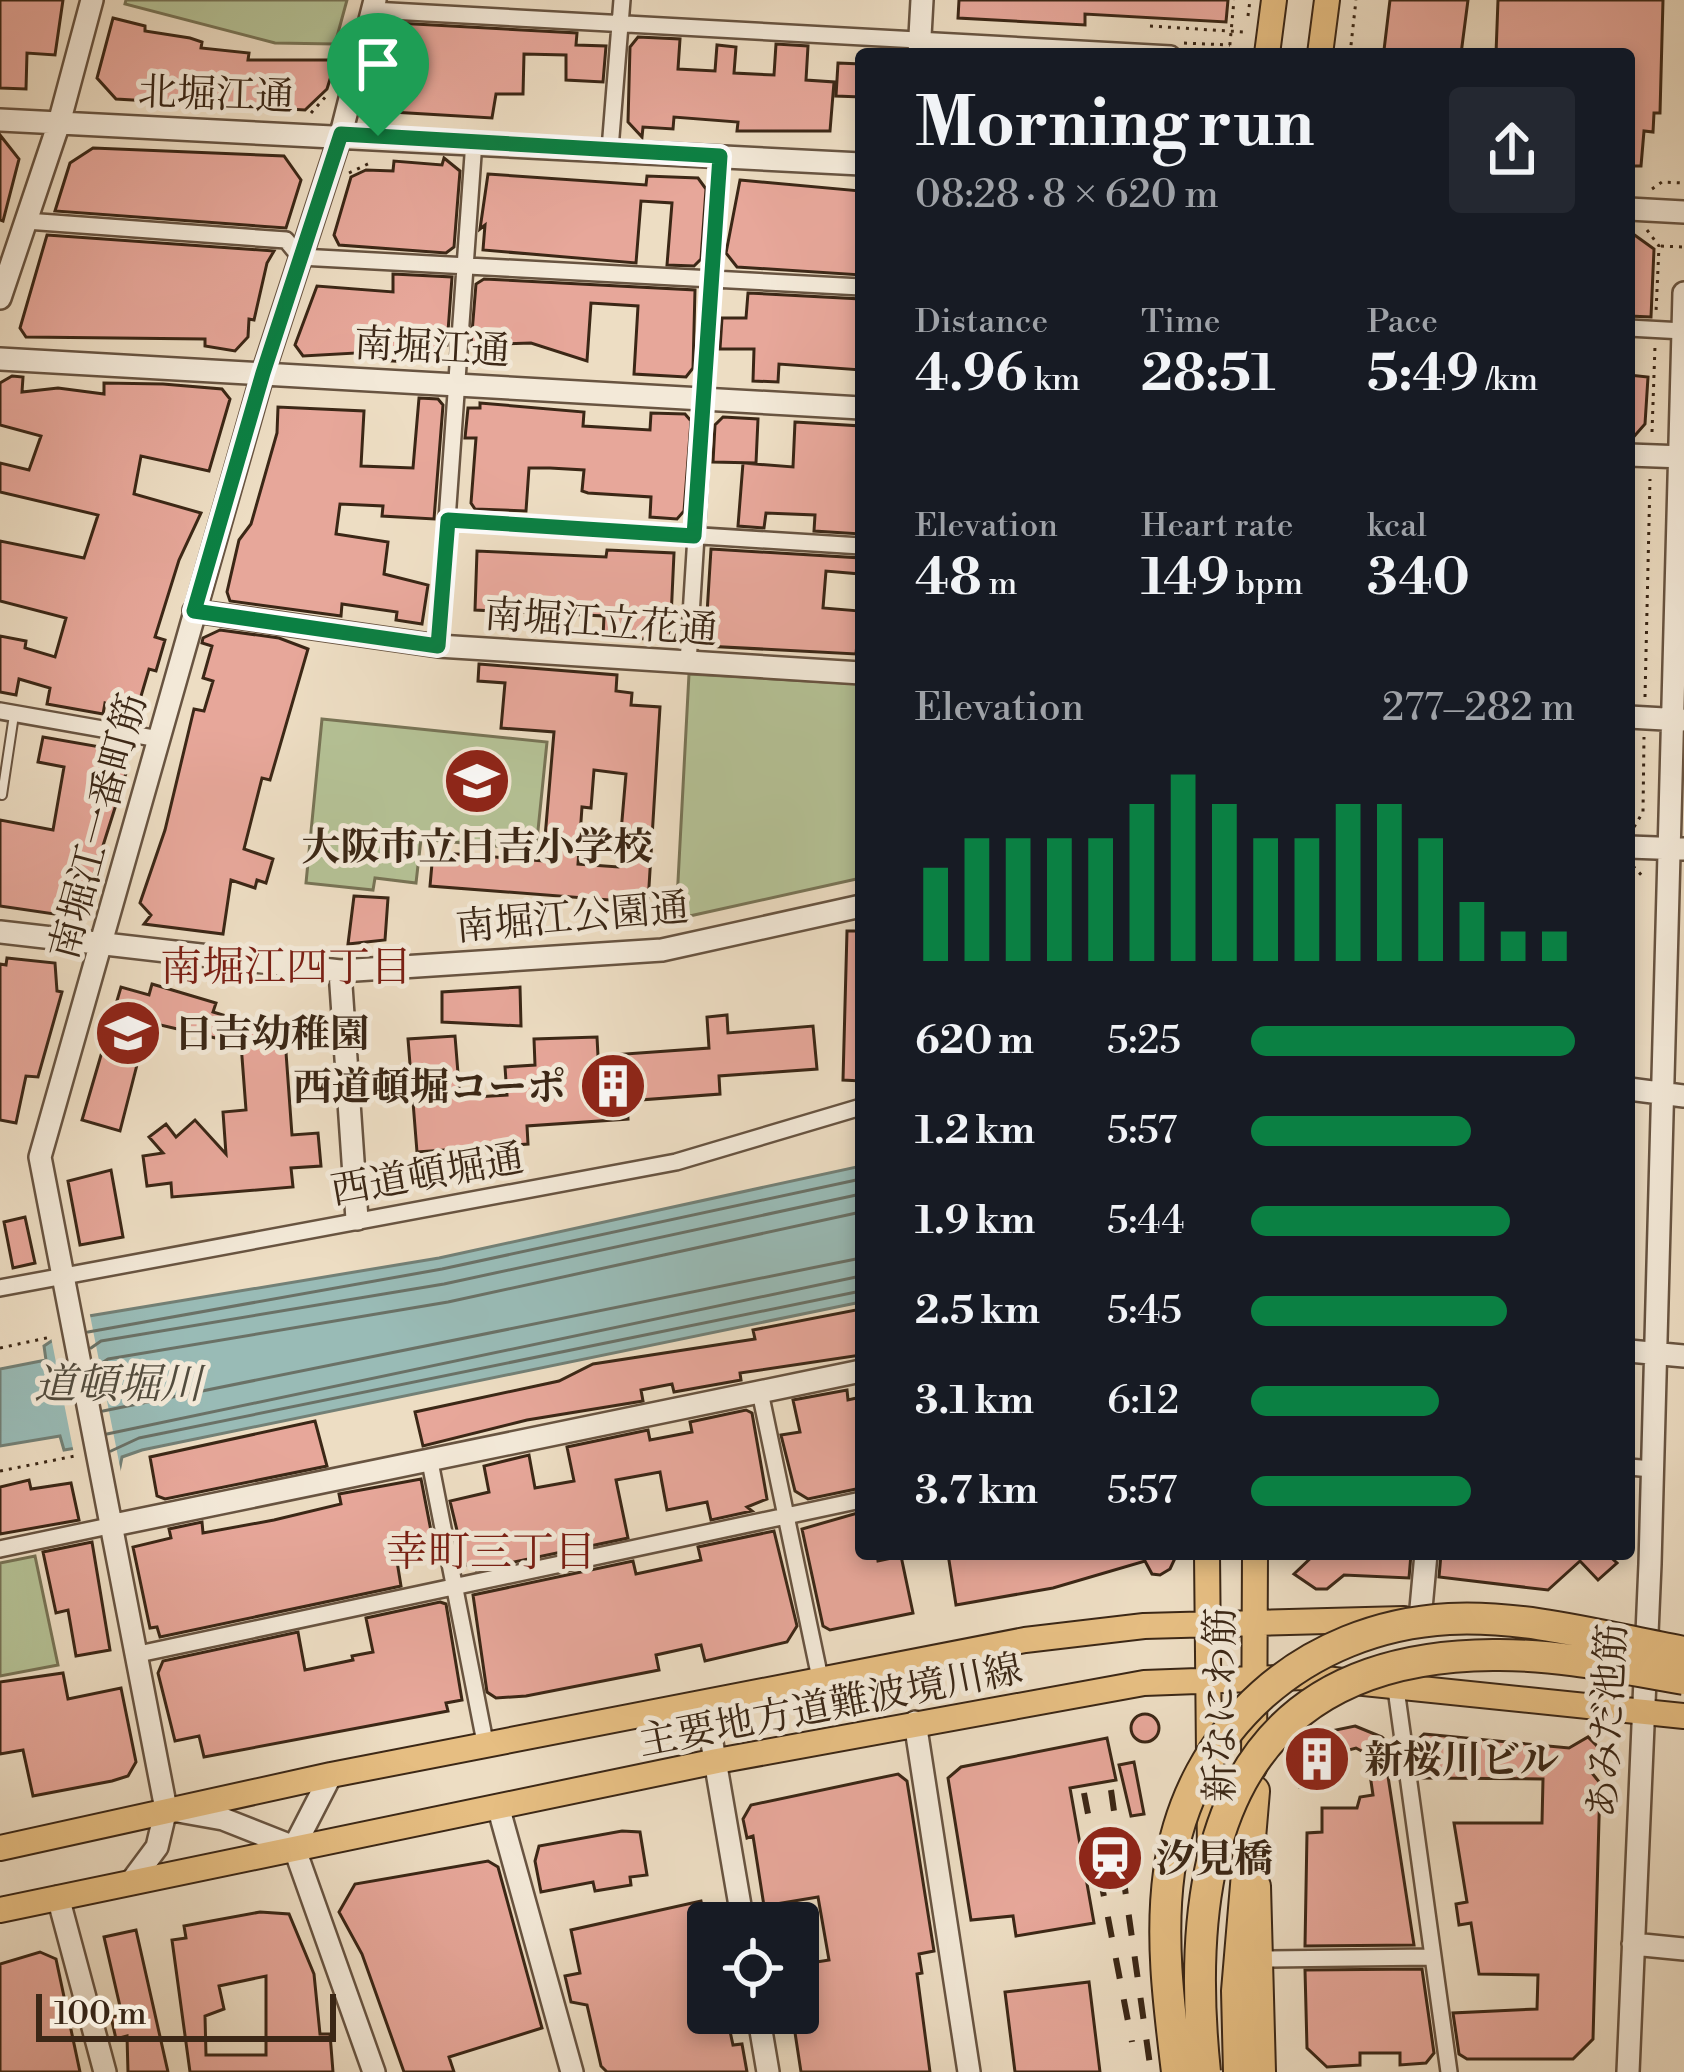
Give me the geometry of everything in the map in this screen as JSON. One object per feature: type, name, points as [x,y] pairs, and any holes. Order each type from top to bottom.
[{"type":"highway","points":[[1177,2072],[1166,1948],[1175,1838],[1204,1765],[1225,1733],[1272,1683],[1354,1637],[1451,1619],[1527,1624],[1684,1652]]},
{"type":"highway","points":[[1209,2072],[1198,1945],[1213,1844],[1252,1763],[1303,1713],[1367,1676],[1458,1657],[1558,1658],[1684,1679]]},
{"type":"highway","points":[[1239,2072],[1237,1991],[1254,1792]]},
{"type":"main road","points":[[1269,48],[1274,0]]},
{"type":"main road","points":[[1321,48],[1327,0]]},
{"type":"main road","name":"新なにわ筋","points":[[1208,1560],[1209,2072]]},
{"type":"main road","name":"新なにわ筋","points":[[1255,1560],[1254,1792],[1264,2072]]},
{"type":"main road","name":"主要地方道難波境川線","points":[[0,1848],[331,1775],[1025,1640],[1209,1623],[1420,1619],[1684,1652]]},
{"type":"main road","name":"主要地方道難波境川線","points":[[0,1910],[717,1761],[1144,1683],[1305,1677],[1684,1716]]},
{"type":"street","points":[[0,298],[59,123],[92,0]]},
{"type":"street","points":[[610,149],[622,0]]},
{"type":"street","points":[[920,46],[922,0]]},
{"type":"street","points":[[374,5],[983,48]]},
{"type":"street","name":"南堀江一番町筋","points":[[166,1809],[40,1157],[263,373],[341,134],[374,5]]},
{"type":"street","name":"北堀江通","points":[[0,120],[855,164]]},
{"type":"street","points":[[438,646],[474,141]]},
{"type":"street","points":[[688,663],[720,156]]},
{"type":"street","points":[[1636,217],[1684,212]]},
{"type":"street","points":[[26,221],[286,240],[300,257],[855,287]]},
{"type":"street","name":"あみだ池筋","points":[[1628,2072],[1646,1648],[1640,1468],[1655,1354],[1660,1136],[1673,1095],[1684,293]]},
{"type":"street","points":[[1635,330],[1683,342]]},
{"type":"street","name":"南堀江通","points":[[0,359],[855,408]]},
{"type":"street","points":[[1635,455],[1681,457]]},
{"type":"street","points":[[448,520],[855,546]]},
{"type":"street","name":"南堀江立花通","points":[[194,611],[438,646],[855,673]]},
{"type":"street","points":[[7,712],[159,739]]},
{"type":"street","points":[[1636,717],[1677,720]]},
{"type":"street","points":[[1635,846],[1676,849]]},
{"type":"street","name":"南堀江公園通","points":[[0,932],[340,971],[662,950],[855,907]]},
{"type":"street","points":[[340,971],[357,1219]]},
{"type":"street","points":[[1635,1090],[1673,1095]]},
{"type":"street","name":"西道頓堀通","points":[[0,1288],[676,1162],[855,1109]]},
{"type":"street","points":[[1635,1352],[1684,1356]]},
{"type":"street","points":[[0,1549],[855,1372]]},
{"type":"street","points":[[760,1392],[820,1678]]},
{"type":"street","points":[[430,1462],[486,1747]]},
{"type":"street","points":[[134,1655],[855,1501]]},
{"type":"street","points":[[1420,1619],[1425,1560]]},
{"type":"street","points":[[1396,1689],[1449,2072]]},
{"type":"street","points":[[705,1702],[740,1902]]},
{"type":"street","points":[[915,1722],[969,2072]]},
{"type":"street","points":[[331,1775],[294,1847],[374,2072]]},
{"type":"street","points":[[498,1805],[572,2072]]},
{"type":"street","points":[[131,1882],[157,1846],[166,1809],[223,1819],[294,1847]]},
{"type":"street","points":[[58,1897],[105,2072]]},
{"type":"street","points":[[1633,1944],[1684,1949]]},
{"type":"street","points":[[1260,1959],[1431,1957]]},
{"type":"street","points":[[762,2034],[768,2072]]},
{"type":"lane","points":[[2,795],[7,712]]},
{"type":"path","points":[[1230,48],[1234,0]]},
{"type":"path","points":[[1351,48],[1356,0]]},
{"type":"path","points":[[1150,26],[1246,32]]},
{"type":"path","points":[[350,173],[378,160]]},
{"type":"path","points":[[1662,182],[1684,183]]},
{"type":"path","points":[[1636,217],[1659,246],[1684,247]]},
{"type":"path","points":[[1635,837],[1643,812],[1636,717],[1650,477]]},
{"type":"path","points":[[1635,858],[1640,879]]},
{"type":"path","points":[[0,1348],[51,1336]]},
{"type":"path","points":[[0,1471],[74,1456]]},
{"type":"green space","points":[[126,0],[347,0],[335,44],[275,43],[125,4]]},
{"type":"green space","points":[[689,674],[855,684],[855,879],[676,919]]},
{"type":"green space","points":[[322,719],[547,742],[536,850],[421,839],[416,883],[375,878],[373,890],[306,883]]},
{"type":"green space","points":[[35,1556],[58,1665],[0,1676],[0,1563]]},
{"type":"water","name":"道頓堀川","points":[[855,1167],[855,1303],[142,1450],[122,1457],[119,1472],[76,1448],[64,1450],[60,1436],[0,1446],[0,1369],[46,1360],[44,1346],[89,1316],[439,1258]]},
{"type":"pier","points":[[1635,1133],[1684,1138],[1684,1296],[1635,1291]]},
{"type":"pier","points":[[89,1310],[122,1477],[74,1454],[51,1337]]},
{"type":"building","points":[[0,0],[63,0],[55,55],[27,53],[26,89],[0,88]]},
{"type":"building","points":[[959,0],[1228,0],[1226,22],[1085,14],[1085,25],[958,18]]},
{"type":"building","points":[[1390,0],[1468,0],[1462,48],[1384,48]]},
{"type":"building","points":[[1498,0],[1663,0],[1660,113],[1654,113],[1653,132],[1644,131],[1641,166],[1635,166],[1635,48],[1496,48]]},
{"type":"building","points":[[113,18],[145,26],[145,31],[202,42],[201,48],[249,53],[248,60],[336,60],[327,89],[305,110],[116,99],[97,78]]},
{"type":"building","points":[[396,23],[577,33],[576,45],[606,46],[603,82],[566,80],[566,55],[524,54],[523,94],[496,94],[492,118],[392,112],[382,100],[382,69],[392,62]]},
{"type":"building","points":[[638,37],[680,39],[678,69],[715,71],[717,45],[736,47],[734,73],[774,75],[776,44],[808,46],[806,80],[834,82],[830,131],[737,131],[738,122],[674,117],[673,129],[643,127],[642,137],[628,122],[630,47]]},
{"type":"building","points":[[838,63],[855,64],[855,97],[836,96]]},
{"type":"building","points":[[0,135],[19,159],[3,221],[0,220]]},
{"type":"building","points":[[93,148],[284,156],[301,180],[286,228],[55,211],[70,163]]},
{"type":"building","points":[[444,158],[460,171],[454,247],[446,253],[339,245],[334,235],[351,177],[366,170],[393,171],[394,161],[442,165]]},
{"type":"building","points":[[488,174],[646,185],[647,176],[698,178],[706,189],[701,259],[694,266],[667,265],[672,203],[641,201],[636,263],[483,250],[485,225],[480,229]]},
{"type":"building","points":[[740,180],[855,190],[855,275],[737,267],[726,253]]},
{"type":"building","points":[[47,235],[274,251],[254,320],[249,319],[248,337],[235,351],[205,346],[205,339],[26,337],[20,328]]},
{"type":"building","points":[[1635,235],[1654,249],[1651,317],[1635,316]]},
{"type":"building","points":[[393,274],[452,277],[447,345],[437,344],[436,363],[372,360],[373,352],[303,356],[295,345],[317,286],[393,292]]},
{"type":"building","points":[[484,279],[695,290],[693,368],[686,377],[634,374],[638,306],[591,303],[587,361],[531,343],[471,345],[476,284]]},
{"type":"building","points":[[748,293],[855,299],[855,370],[779,364],[778,382],[753,381],[754,349],[720,349],[722,318],[746,318]]},
{"type":"building","points":[[12,376],[23,377],[22,392],[58,388],[104,394],[104,383],[163,384],[222,389],[230,399],[209,471],[141,456],[134,494],[201,513],[179,560],[155,637],[165,640],[156,671],[149,669],[136,713],[105,703],[103,714],[47,704],[50,688],[19,679],[16,695],[0,692],[0,636],[26,641],[25,648],[55,657],[66,618],[0,601],[0,541],[84,558],[98,515],[0,492],[0,463],[29,470],[41,436],[0,425],[0,383]]},
{"type":"building","points":[[1635,376],[1648,377],[1645,424],[1635,435]]},
{"type":"building","points":[[419,398],[438,399],[443,405],[434,519],[382,516],[383,506],[340,504],[336,534],[388,542],[384,574],[428,585],[422,624],[396,620],[397,612],[342,604],[341,616],[230,601],[227,592],[239,540],[251,524],[277,433],[278,407],[364,411],[361,466],[413,468]]},
{"type":"building","points":[[480,403],[584,412],[583,426],[650,430],[651,413],[685,414],[691,421],[684,511],[677,519],[650,517],[651,497],[588,493],[582,491],[584,470],[550,468],[529,468],[526,511],[475,509],[471,503],[476,438],[465,438],[468,408],[480,408]]},
{"type":"building","points":[[723,417],[758,419],[756,463],[713,462],[715,425]]},
{"type":"building","points":[[795,422],[855,426],[855,534],[814,531],[815,515],[766,513],[764,528],[738,526],[743,463],[793,467]]},
{"type":"building","points":[[711,549],[855,558],[855,573],[826,571],[823,608],[855,611],[855,654],[705,646]]},
{"type":"building","points":[[607,550],[674,553],[670,640],[603,637],[604,616],[475,610],[477,551],[606,557]]},
{"type":"building","points":[[220,630],[279,638],[308,649],[270,780],[262,778],[244,849],[273,859],[266,883],[257,880],[255,888],[231,880],[223,934],[144,924],[151,915],[140,903],[165,830],[194,709],[204,711],[213,681],[203,678],[212,646],[202,643],[203,638]]},
{"type":"building","points":[[479,664],[617,675],[616,691],[632,693],[631,705],[660,707],[648,903],[430,886],[433,852],[543,861],[554,732],[501,728],[505,683],[478,681]],"holes":[[[594,770],[626,774],[618,867],[578,864],[582,807],[591,808]]]},
{"type":"building","points":[[43,737],[112,749],[127,770],[87,896],[61,915],[0,906],[0,820],[53,830],[64,767],[38,762]]},
{"type":"building","points":[[354,896],[388,898],[385,940],[348,944]]},
{"type":"building","points":[[847,931],[855,931],[855,1081],[843,1080]]},
{"type":"building","points":[[7,958],[55,963],[57,991],[62,992],[38,1077],[26,1076],[16,1123],[0,1120],[0,964],[6,965]]},
{"type":"building","points":[[152,984],[216,1003],[213,1012],[223,1015],[219,1030],[284,1025],[292,1135],[318,1133],[321,1166],[291,1168],[293,1187],[172,1197],[171,1183],[147,1186],[143,1156],[163,1153],[149,1137],[166,1124],[176,1137],[195,1120],[226,1154],[223,1112],[246,1110],[241,1044],[148,1022],[120,1131],[82,1120],[121,987],[149,995]]},
{"type":"building","points":[[520,987],[521,1026],[442,1022],[442,992]]},
{"type":"building","name":"西道頓堀コーポ","points":[[727,1015],[728,1033],[813,1026],[817,1069],[719,1076],[720,1094],[627,1101],[628,1119],[527,1126],[528,1144],[417,1152],[408,1039],[455,1036],[460,1098],[507,1095],[505,1067],[535,1065],[534,1039],[597,1037],[598,1056],[709,1048],[707,1017]]},
{"type":"building","points":[[111,1170],[123,1237],[80,1245],[68,1181]]},
{"type":"building","points":[[25,1217],[35,1263],[13,1268],[4,1222]]},
{"type":"building","points":[[855,1310],[855,1356],[740,1373],[741,1380],[674,1392],[672,1384],[641,1390],[643,1401],[527,1420],[423,1446],[415,1412],[559,1381],[593,1364],[755,1339],[753,1330]]},
{"type":"building","points":[[847,1390],[848,1400],[855,1398],[855,1489],[808,1499],[795,1491],[781,1435],[800,1432],[793,1400]]},
{"type":"building","points":[[746,1410],[752,1413],[767,1499],[747,1507],[752,1511],[711,1520],[707,1502],[667,1510],[660,1472],[616,1480],[628,1538],[476,1570],[465,1564],[450,1501],[489,1492],[484,1466],[529,1455],[535,1488],[574,1481],[567,1447],[648,1430],[650,1440],[692,1432],[690,1422]]},
{"type":"building","points":[[315,1421],[327,1466],[165,1499],[157,1496],[150,1457]]},
{"type":"building","points":[[421,1479],[432,1536],[394,1543],[401,1586],[160,1637],[157,1627],[150,1628],[133,1547],[171,1538],[169,1529],[202,1522],[203,1533],[274,1520],[341,1504],[339,1494]]},
{"type":"building","points":[[29,1480],[31,1489],[71,1483],[79,1520],[0,1534],[0,1487]]},
{"type":"building","points":[[855,1514],[855,1560],[902,1560],[913,1613],[830,1630],[823,1626],[802,1529]]},
{"type":"building","points":[[774,1531],[797,1626],[787,1642],[705,1661],[701,1645],[656,1655],[659,1670],[526,1696],[496,1698],[487,1692],[473,1595],[633,1561],[636,1574],[701,1560],[698,1547]]},
{"type":"building","points":[[92,1542],[110,1650],[76,1656],[68,1610],[56,1613],[43,1552]]},
{"type":"building","points":[[949,1560],[1174,1560],[1160,1575],[1152,1574],[1145,1561],[1053,1588],[956,1605]]},
{"type":"building","points":[[1309,1560],[1410,1560],[1409,1578],[1344,1575],[1327,1589],[1316,1589],[1294,1574]]},
{"type":"building","points":[[1440,1560],[1614,1560],[1617,1563],[1598,1580],[1580,1561],[1548,1590],[1439,1577]]},
{"type":"building","points":[[446,1604],[462,1700],[446,1703],[448,1711],[204,1757],[199,1736],[175,1741],[158,1673],[163,1661],[298,1632],[305,1670],[353,1660],[352,1656],[373,1652],[366,1618]]},
{"type":"building","points":[[63,1673],[68,1699],[121,1688],[136,1762],[128,1776],[33,1796],[23,1750],[0,1754],[0,1682]]},
{"type":"building","points":[[1145,1714],[1155,1718],[1159,1728],[1155,1738],[1145,1742],[1135,1738],[1131,1728],[1135,1718]]},
{"type":"building","points":[[1355,1726],[1382,1737],[1392,1748],[1395,1770],[1387,1770],[1414,1945],[1305,1946],[1307,1833],[1322,1832],[1322,1808],[1357,1808],[1360,1797],[1373,1795],[1367,1754],[1356,1748],[1334,1754],[1324,1786],[1300,1787],[1301,1765],[1326,1732]]},
{"type":"building","points":[[1424,1734],[1569,1748],[1588,1737],[1603,1752],[1587,1767],[1600,1783],[1593,2039],[1573,2059],[1467,2059],[1459,2054],[1453,2013],[1537,2009],[1538,1975],[1479,1974],[1471,1923],[1459,1925],[1456,1904],[1467,1902],[1454,1823],[1542,1823],[1543,1779],[1420,1778],[1415,1742]]},
{"type":"building","points":[[1107,1738],[1116,1780],[1070,1788],[1094,1923],[1016,1936],[1013,1916],[971,1920],[948,1778],[961,1767]]},
{"type":"building","points":[[1134,1762],[1144,1814],[1131,1816],[1119,1765]]},
{"type":"building","points":[[898,1774],[907,1781],[934,1951],[919,1954],[922,1973],[917,1974],[930,2072],[801,2072],[795,2034],[819,2034],[819,1962],[829,1960],[819,1902],[818,1897],[763,1902],[753,1836],[747,1838],[743,1819],[751,1805]]},
{"type":"building","points":[[640,1832],[647,1875],[630,1877],[631,1885],[595,1891],[593,1882],[541,1892],[535,1861],[539,1846]]},
{"type":"building","points":[[488,1861],[498,1867],[542,2028],[449,2057],[454,2072],[404,2072],[362,1954],[339,1912],[355,1884]]},
{"type":"building","points":[[687,1904],[687,2034],[731,2034],[733,2045],[742,2044],[747,2072],[607,2072],[601,2066],[587,2005],[571,2002],[565,1976],[580,1973],[571,1930]]},
{"type":"building","points":[[260,1912],[289,1914],[314,1974],[320,2034],[330,2034],[333,2072],[190,2072],[172,1940],[186,1938],[184,1926]],"holes":[[[266,1976],[266,2055],[206,2055],[205,2016],[224,2009],[219,1986]]]},
{"type":"building","points":[[136,1930],[168,2072],[128,2072],[127,2036],[116,2039],[111,2017],[122,2015],[104,1937]]},
{"type":"building","points":[[40,1952],[56,1959],[80,2072],[0,2072],[0,1964]]},
{"type":"building","points":[[1422,1969],[1434,2053],[1426,2063],[1400,2065],[1400,2053],[1360,2053],[1360,2065],[1327,2067],[1307,2048],[1305,1970]]},
{"type":"building","points":[[1089,1982],[1100,2072],[1015,2072],[1005,1992]]},
{"type":"railway","points":[[1111,1790],[1151,2072]]},
{"type":"railway","points":[[1084,1793],[1132,2042]]},
{"type":"place","name":"大阪市立日吉小学校","points":[[477,781]]},
{"type":"place","name":"日吉幼稚園","points":[[128,1033]]},
{"type":"place","name":"西道頓堀コーポ","points":[[613,1086]]},
{"type":"place","name":"新桜川ビル","points":[[1317,1759]]},
{"type":"place","name":"汐見橋","points":[[1110,1858]]},
{"type":"district","name":"南堀江四丁目","points":[[286,966]]},
{"type":"district","name":"幸町三丁目","points":[[491,1551]]},
{"type":"route","points":[[341,134],[378,136],[720,156],[694,536],[448,520],[438,646],[194,611],[263,373],[341,134]]}]
